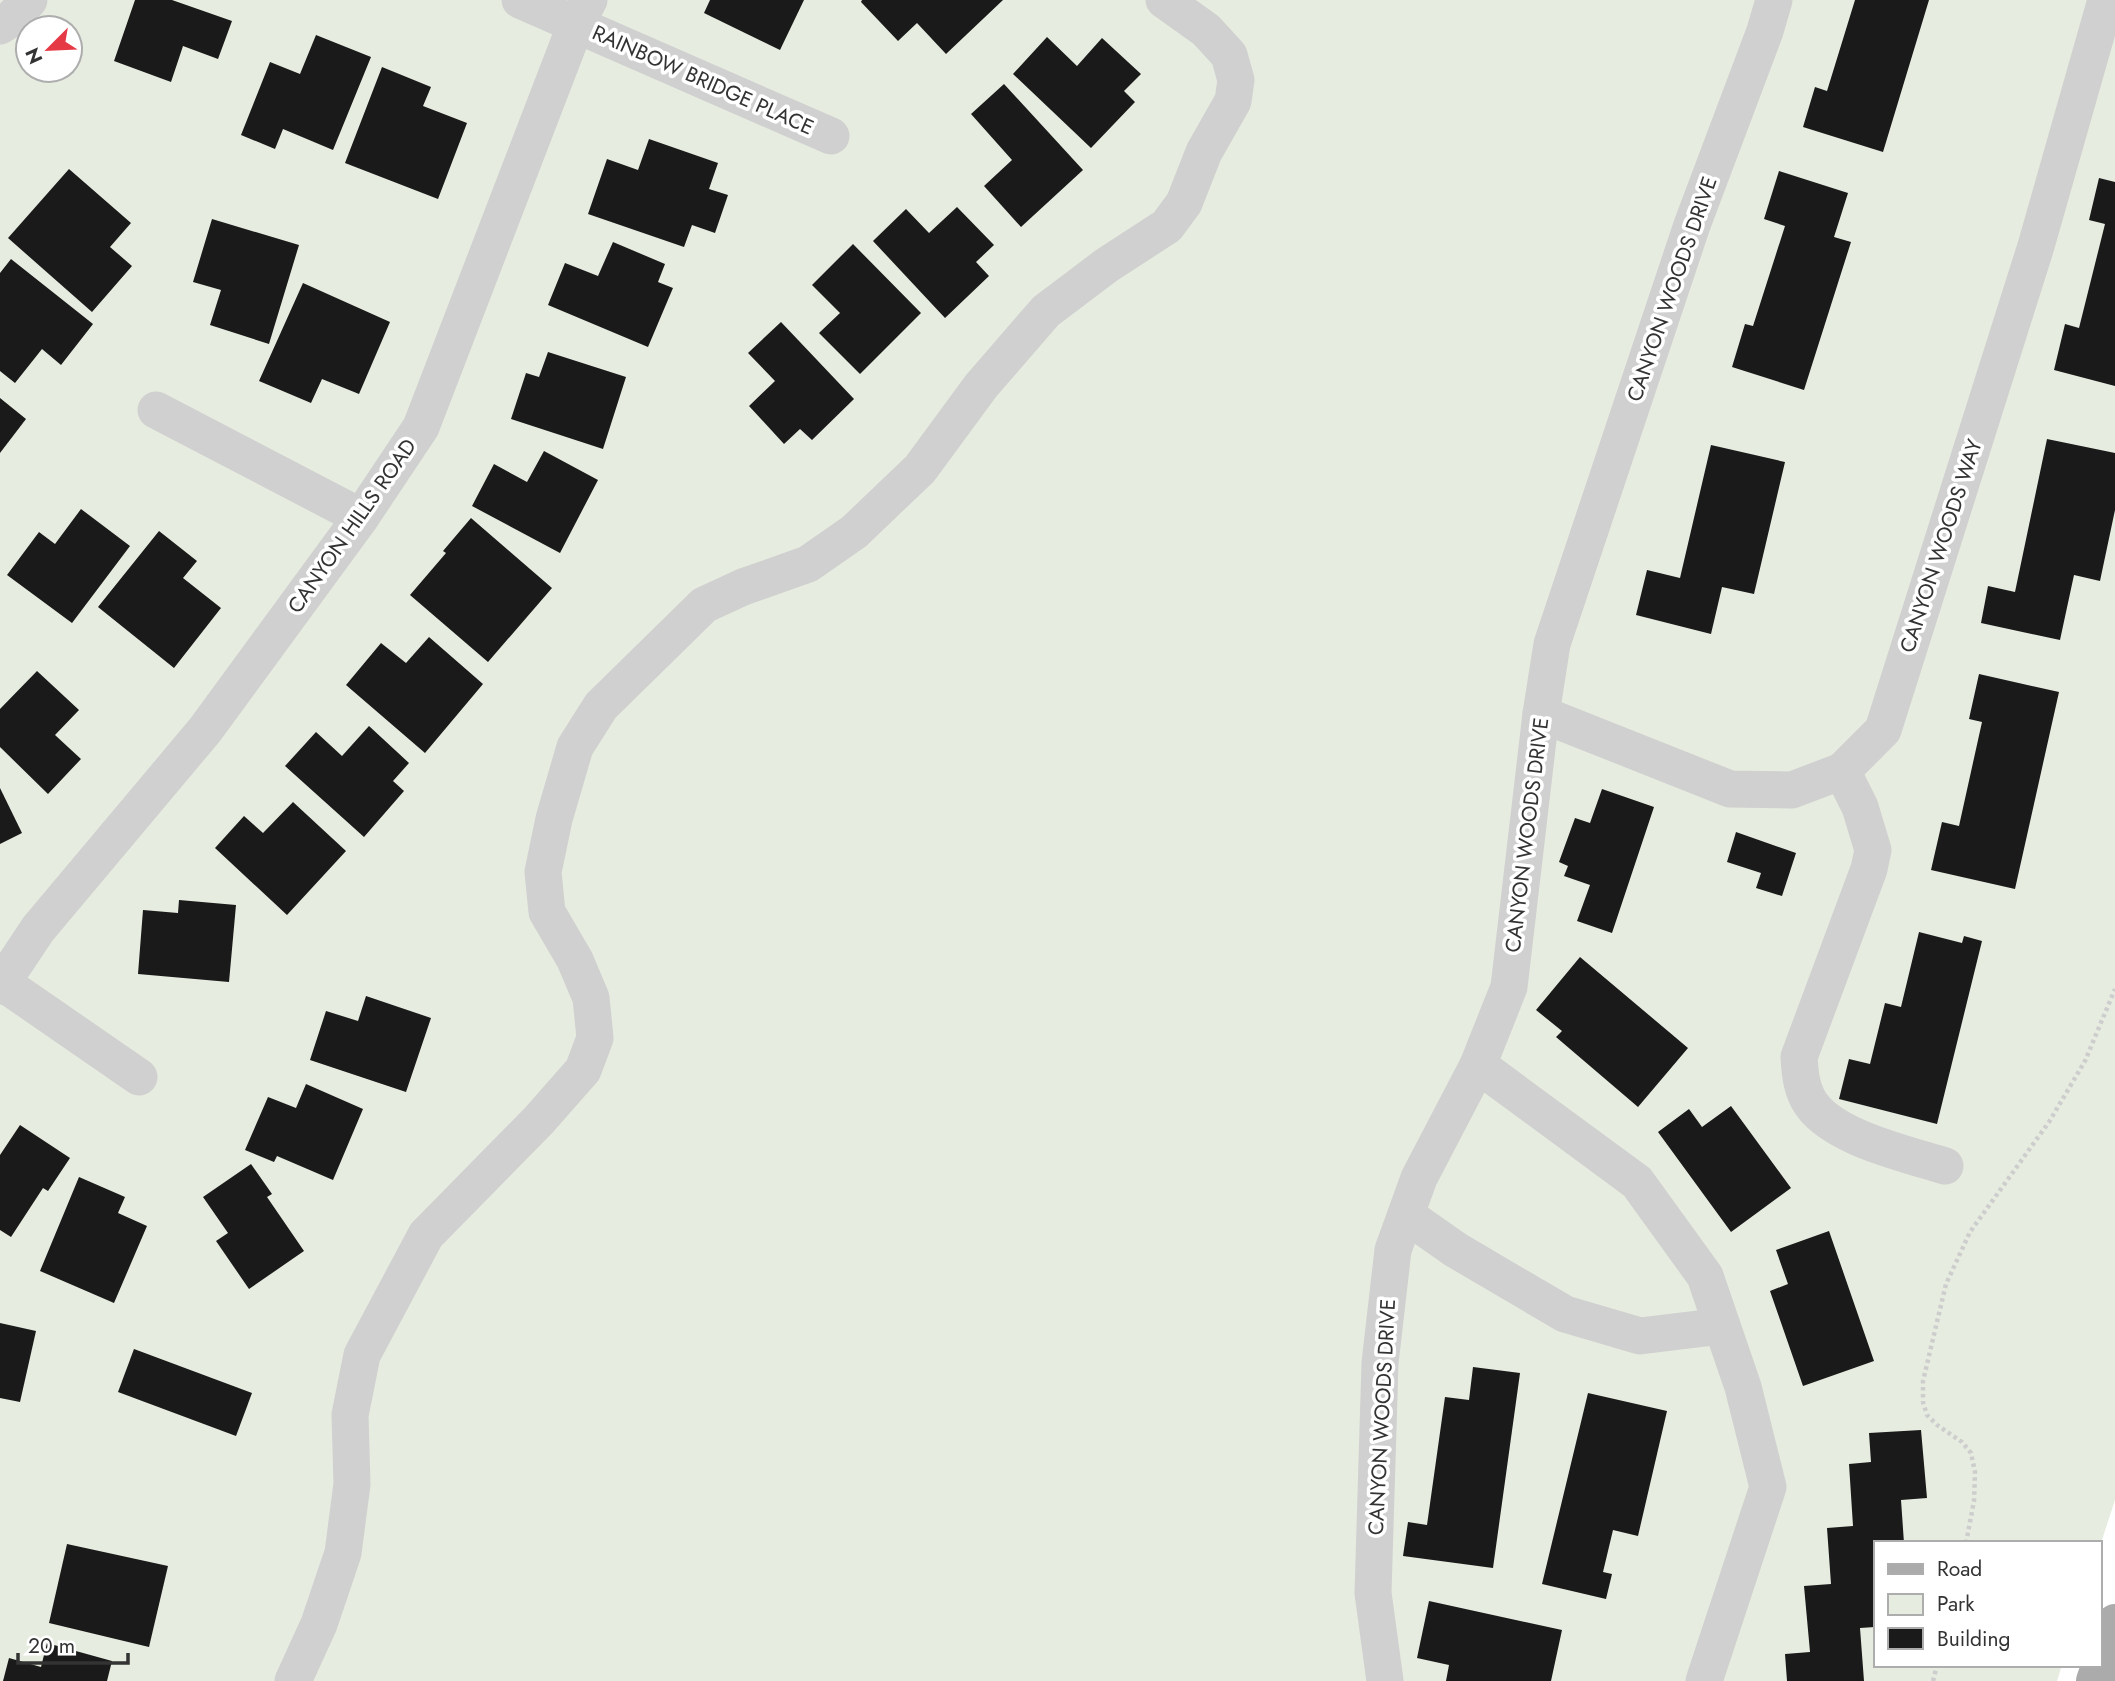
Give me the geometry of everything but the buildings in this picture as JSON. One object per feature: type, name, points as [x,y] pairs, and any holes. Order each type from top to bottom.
[{"type":"main road","points":[[2101,1664],[2115,1623]]},
{"type":"street","points":[[0,26],[29,0]]},
{"type":"street","name":"RAINBOW BRIDGE PLACE","points":[[520,0],[582,12],[831,136]]},
{"type":"street","points":[[293,1681],[319,1624],[343,1553],[352,1483],[351,1415],[362,1355],[426,1235],[583,1070],[595,1038],[592,998],[575,960],[547,912],[543,872],[554,819],[575,747],[601,706],[704,605],[743,587],[808,564],[854,532],[920,469],[981,386],[1046,311],[1107,265],[1167,226],[1184,202],[1204,152],[1233,101],[1236,80],[1229,55],[1206,30],[1164,0]]},
{"type":"street","name":"CANYON WOODS DRIVE","points":[[1385,1681],[1373,1593],[1380,1363],[1393,1250],[1419,1178],[1478,1065],[1509,987],[1541,714],[1552,644],[1692,225],[1765,31],[1774,0]]},
{"type":"street","name":"CANYON WOODS WAY","points":[[1541,714],[1730,789],[1792,790],[1842,771],[1883,730],[2036,246],[2106,0]]},
{"type":"street","name":"CANYON HILLS ROAD","points":[[1,983],[38,929],[205,730],[361,517],[421,427],[582,12]]},
{"type":"street","points":[[156,410],[361,517]]},
{"type":"street","points":[[1842,771],[1860,807],[1873,850],[1869,869],[1798,1057],[1800,1079],[1809,1101],[1824,1118],[1862,1140],[1945,1166]]},
{"type":"street","points":[[1,983],[139,1077]]},
{"type":"street","points":[[1478,1065],[1637,1182],[1705,1276],[1743,1387],[1768,1487],[1704,1681]]},
{"type":"street","points":[[1406,1215],[1456,1250],[1565,1314],[1640,1336],[1722,1326]]},
{"type":"path","points":[[1966,1541],[1974,1501],[1975,1472],[1971,1453],[1962,1442],[1927,1415],[1923,1402],[1923,1381],[1946,1284],[1970,1232],[2049,1122],[2085,1061],[2115,989]]},
{"type":"green space","points":[[0,0],[2115,0],[2115,1500],[2101,1543],[1874,1541],[1874,1667],[2061,1667],[2057,1681],[0,1681]]}]
